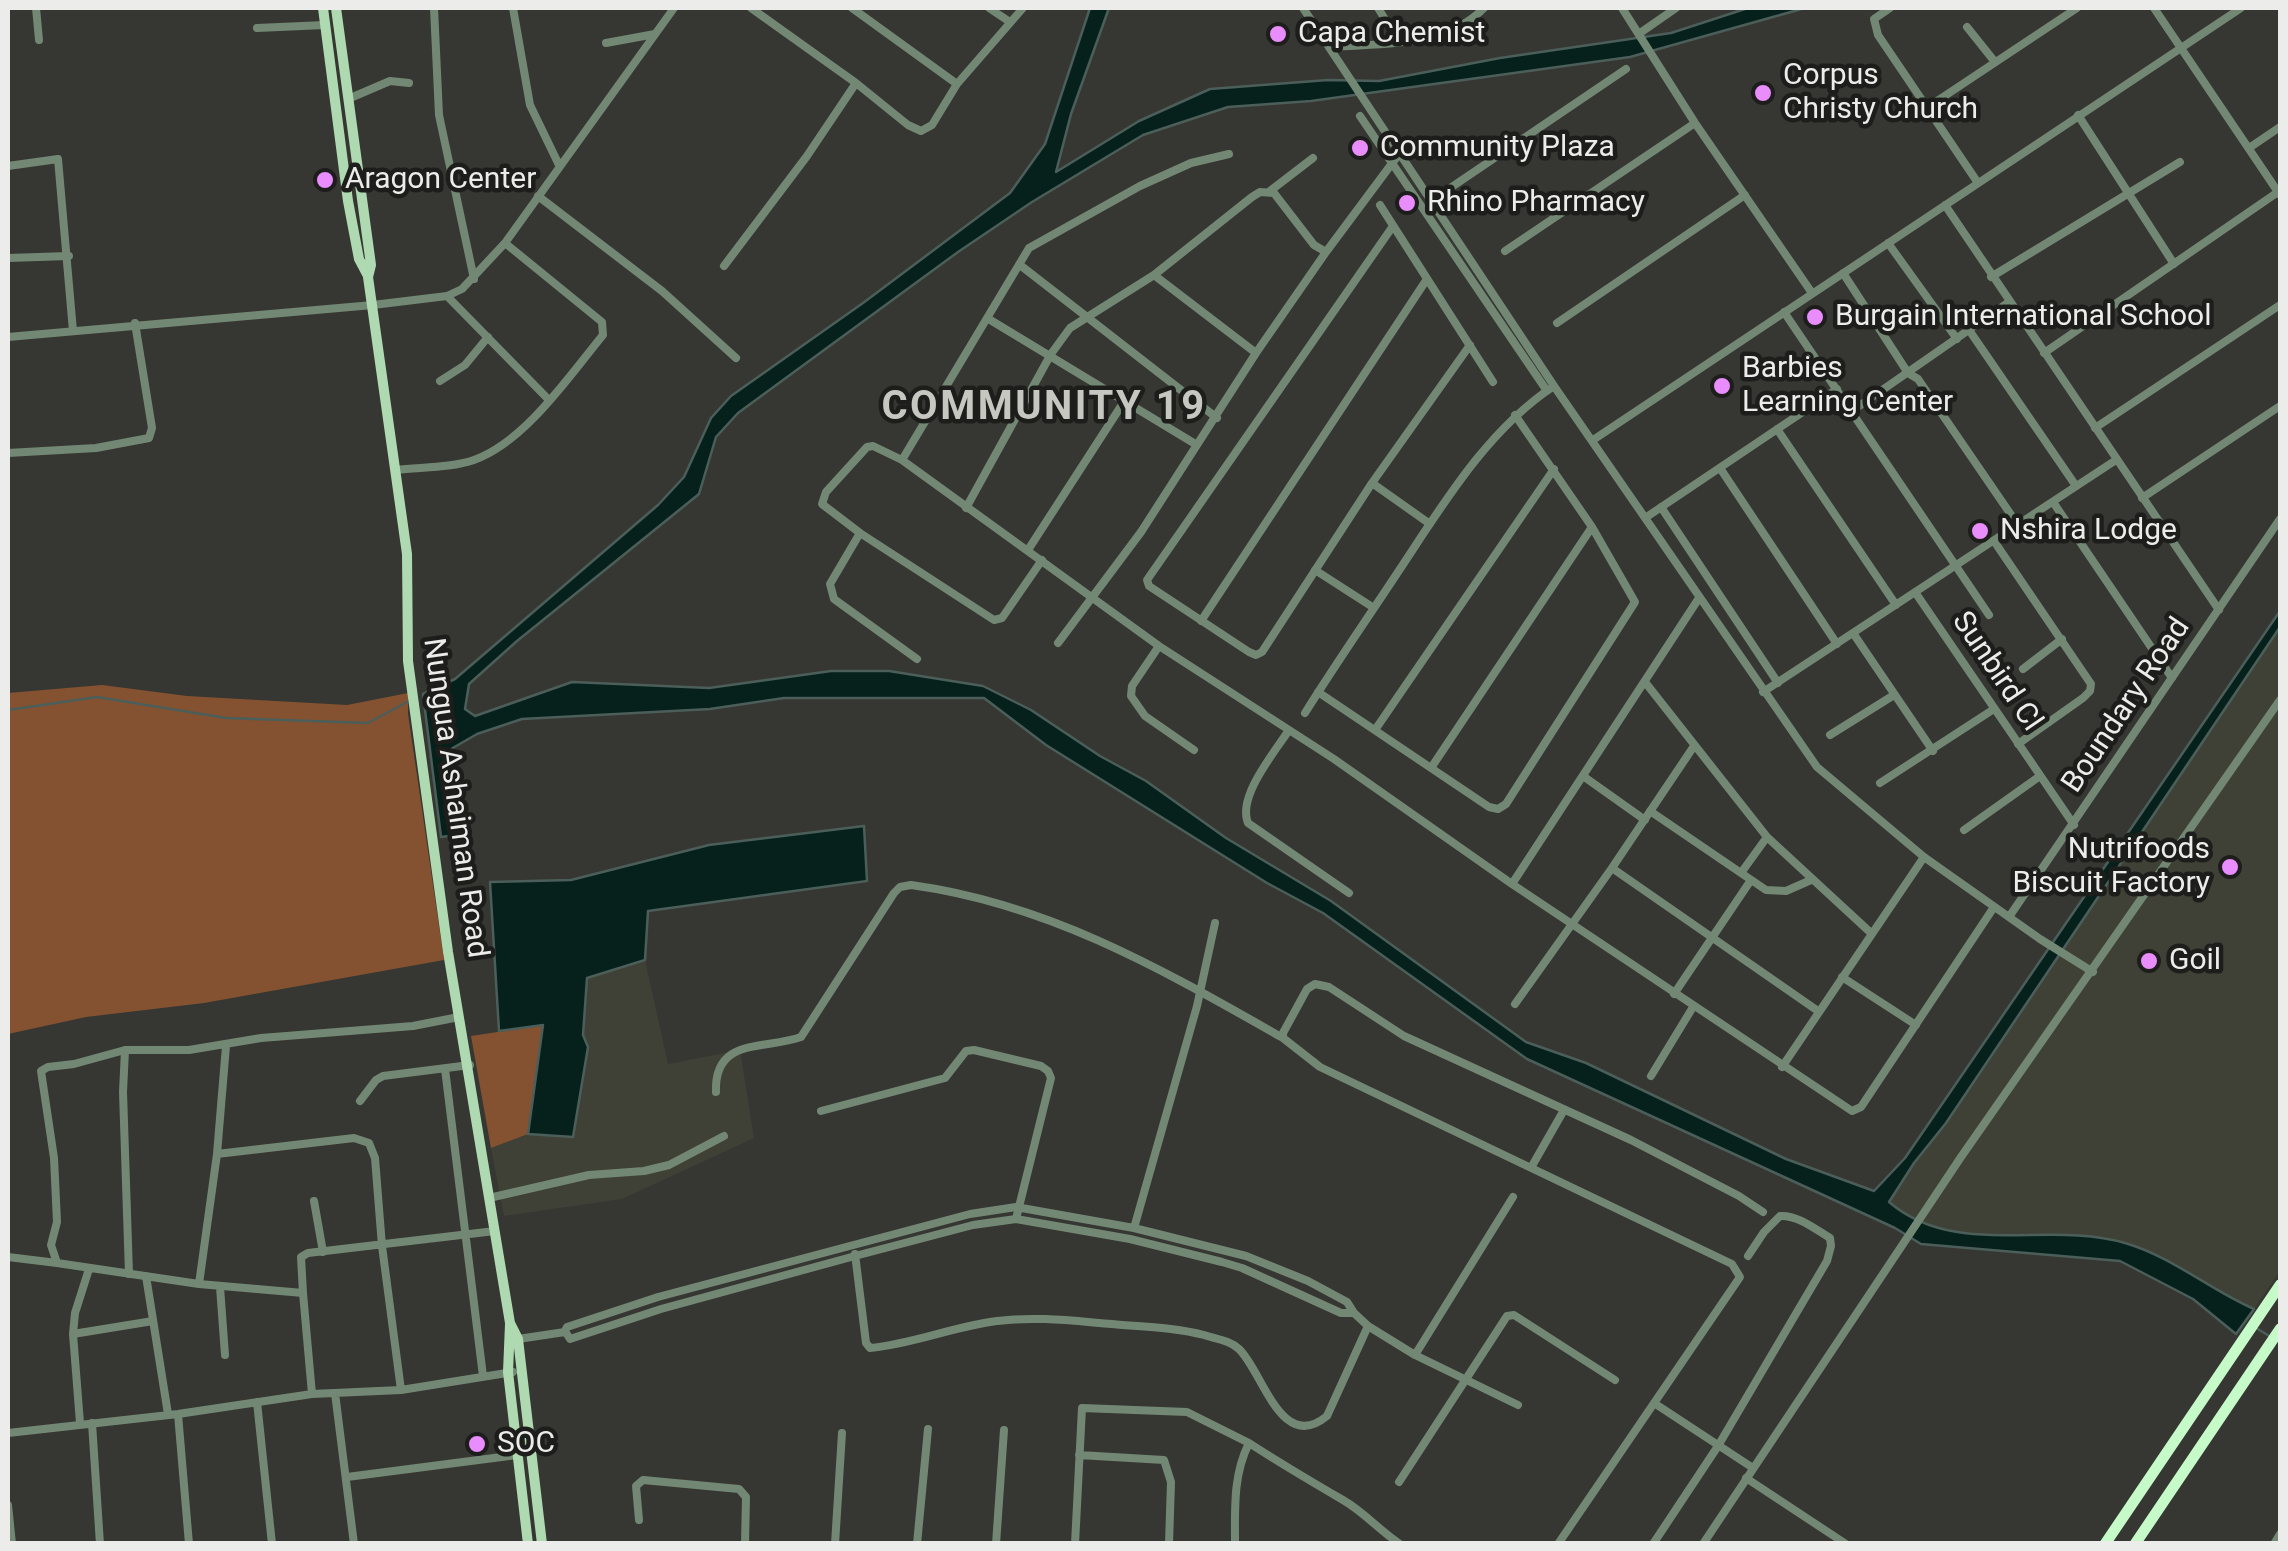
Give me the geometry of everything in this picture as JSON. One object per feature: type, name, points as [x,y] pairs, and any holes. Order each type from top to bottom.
[{"type":"highway","points":[[2105,1544],[2280,1285]]},
{"type":"highway","points":[[2134,1544],[2280,1330]]},
{"type":"main road","name":"Nungua Ashaiman Road","points":[[323,8],[348,201],[373,304],[407,554],[408,660],[459,1017],[510,1324],[508,1372],[528,1544]]},
{"type":"main road","name":"Nungua Ashaiman Road","points":[[336,8],[364,259]]},
{"type":"main road","name":"Nungua Ashaiman Road","points":[[510,1324],[518,1339],[523,1371],[542,1544]]},
{"type":"street","points":[[36,8],[39,40]]},
{"type":"street","points":[[434,8],[439,114],[474,279]]},
{"type":"street","points":[[513,8],[530,104],[558,166]]},
{"type":"street","points":[[8,336],[447,296],[474,279],[504,243],[674,8]]},
{"type":"street","points":[[751,8],[922,132],[932,125],[957,84],[1023,8]]},
{"type":"street","points":[[852,8],[957,84]]},
{"type":"street","points":[[989,8],[1010,22]]},
{"type":"street","points":[[1303,8],[1332,46],[1550,388]]},
{"type":"street","points":[[1378,8],[1388,24]]},
{"type":"street","points":[[1332,46],[1438,36],[1467,23],[1484,8]]},
{"type":"street","points":[[1622,8],[1812,294]]},
{"type":"street","points":[[1640,34],[1676,8]]},
{"type":"street","points":[[1890,8],[1874,19],[1874,25],[1978,182]]},
{"type":"street","points":[[1928,106],[2076,8]]},
{"type":"street","points":[[2044,353],[2279,194],[2154,8]]},
{"type":"street","points":[[1593,440],[2241,8]]},
{"type":"street","points":[[257,28],[325,25]]},
{"type":"street","points":[[1967,27],[1995,62]]},
{"type":"street","points":[[606,43],[655,34]]},
{"type":"street","points":[[1431,201],[1626,69]]},
{"type":"street","points":[[348,99],[390,81],[409,84]]},
{"type":"street","points":[[724,266],[856,83]]},
{"type":"street","points":[[2078,115],[2174,264]]},
{"type":"street","points":[[1360,116],[1550,388],[1593,440],[1763,692],[1828,778],[1994,908],[2093,972]]},
{"type":"street","points":[[1505,250],[1695,123]]},
{"type":"street","points":[[2249,148],[2280,127]]},
{"type":"street","points":[[902,460],[1024,254],[1047,236],[1106,204],[1190,164],[1229,154]]},
{"type":"street","points":[[1058,643],[1140,532],[1326,252],[1399,154]]},
{"type":"street","points":[[966,508],[1051,354],[1070,328],[1154,276],[1252,197],[1270,191],[1313,158]]},
{"type":"street","points":[[8,166],[58,160],[73,331]]},
{"type":"street","points":[[1991,277],[2180,162]]},
{"type":"street","points":[[1270,191],[1314,245],[1326,252]]},
{"type":"street","points":[[1557,324],[1745,195]]},
{"type":"street","points":[[538,196],[662,291],[736,358]]},
{"type":"street","points":[[1945,205],[2218,610]]},
{"type":"street","points":[[1380,206],[1493,382]]},
{"type":"street","points":[[1393,226],[1148,580],[1155,592],[1256,655],[1262,652],[1372,483],[1470,345]]},
{"type":"street","points":[[396,470],[474,460],[506,441],[549,400],[603,334],[605,326],[504,243]]},
{"type":"street","points":[[1888,243],[1957,339]]},
{"type":"street","points":[[8,258],[69,256]]},
{"type":"street","points":[[1020,265],[1217,418]]},
{"type":"street","points":[[1842,273],[1908,373],[1918,379],[2018,525]]},
{"type":"street","points":[[1154,276],[1256,353]]},
{"type":"street","points":[[1200,621],[1427,279]]},
{"type":"street","points":[[447,296],[549,400]]},
{"type":"street","points":[[1852,412],[2010,302]]},
{"type":"street","points":[[2095,428],[2280,305]]},
{"type":"street","points":[[1784,312],[1989,615]]},
{"type":"street","points":[[988,318],[1197,445]]},
{"type":"street","points":[[8,453],[96,448],[143,441],[152,434],[134,324]]},
{"type":"street","points":[[1970,330],[2076,486]]},
{"type":"street","points":[[440,381],[465,365],[488,337]]},
{"type":"street","points":[[1305,712],[1430,524],[1515,416],[1550,388]]},
{"type":"street","points":[[1645,518],[1837,389]]},
{"type":"street","points":[[1028,550],[1125,400]]},
{"type":"street","points":[[2142,498],[2280,406]]},
{"type":"street","points":[[1318,692],[1490,807],[1498,809],[1506,804],[1633,610],[1633,595],[1592,526],[1515,416]]},
{"type":"street","points":[[1777,429],[1896,605]]},
{"type":"street","points":[[1042,560],[1002,618],[994,620],[825,507],[822,497],[867,448],[872,446],[902,460],[966,508],[1028,550],[1042,560],[1092,596],[1158,646],[1289,730],[1845,1109],[1857,1110],[1994,908]]},
{"type":"street","points":[[1763,692],[2116,460]]},
{"type":"street","points":[[1375,730],[1554,468]]},
{"type":"street","points":[[1720,468],[1837,644]]},
{"type":"street","points":[[1372,483],[1430,524]]},
{"type":"street","points":[[2052,502],[2172,678]]},
{"type":"street","points":[[1662,507],[1778,683]]},
{"type":"street","name":"Boundary Road","points":[[2009,917],[2280,519]]},
{"type":"street","points":[[1431,768],[1592,526]]},
{"type":"street","points":[[860,532],[830,584],[830,591],[834,599],[917,659]]},
{"type":"street","points":[[1994,540],[2089,678],[2090,691],[2018,744]]},
{"type":"street","points":[[1315,570],[1374,608]]},
{"type":"street","name":"Sunbird Cl","points":[[1915,592],[2074,825]]},
{"type":"street","points":[[1512,884],[1699,598]]},
{"type":"street","points":[[1854,633],[1933,751]]},
{"type":"street","points":[[2023,669],[2062,640]]},
{"type":"street","points":[[1158,646],[1132,686],[1131,696],[1145,716],[1194,750]]},
{"type":"street","points":[[1645,682],[1768,837],[1872,932]]},
{"type":"street","points":[[1830,735],[1894,694]]},
{"type":"street","points":[[1703,1544],[1904,1241],[2280,700]]},
{"type":"street","points":[[1880,783],[1994,709]]},
{"type":"street","points":[[1289,730],[1247,798],[1244,812],[1248,823],[1348,893]]},
{"type":"street","points":[[1515,1004],[1694,746]]},
{"type":"street","points":[[1583,776],[1766,890],[1799,887],[1811,880]]},
{"type":"street","points":[[1964,830],[2040,776]]},
{"type":"street","points":[[1741,873],[1768,837]]},
{"type":"street","points":[[1782,1067],[1924,856]]},
{"type":"street","points":[[1612,868],[1818,1010]]},
{"type":"street","points":[[1674,994],[1751,880]]},
{"type":"street","points":[[716,1092],[715,1072],[723,1060],[742,1048],[802,1037],[894,893],[911,884],[995,900],[1113,945],[1283,1038],[1320,1068],[1732,1264],[1740,1277],[1558,1544]]},
{"type":"street","points":[[1134,1228],[1215,923]]},
{"type":"street","points":[[1842,976],[1916,1025]]},
{"type":"street","points":[[1283,1038],[1307,989],[1315,984],[1329,987],[1404,1036],[1724,1188],[1762,1212]]},
{"type":"street","points":[[1651,1076],[1692,1006]]},
{"type":"street","points":[[57,1263],[52,1245],[57,1222],[54,1158],[42,1071],[48,1067],[125,1050],[189,1050],[261,1038],[413,1026],[459,1017]]},
{"type":"street","points":[[199,1284],[217,1154],[226,1046]]},
{"type":"street","points":[[125,1050],[122,1092],[129,1274]]},
{"type":"street","points":[[821,1110],[945,1078],[966,1051],[1041,1066],[1051,1078],[1016,1219]]},
{"type":"street","points":[[360,1102],[383,1076],[470,1065]]},
{"type":"street","points":[[445,1069],[483,1376]]},
{"type":"street","points":[[1532,1166],[1564,1110]]},
{"type":"street","points":[[489,1198],[589,1175],[669,1165],[724,1136]]},
{"type":"street","points":[[217,1154],[354,1138],[369,1143],[375,1158],[401,1390]]},
{"type":"street","points":[[1415,1355],[1513,1197]]},
{"type":"street","points":[[314,1202],[323,1252]]},
{"type":"street","points":[[565,1332],[567,1326],[658,1297],[970,1214],[1016,1207],[1134,1228],[1246,1256],[1347,1302],[1368,1326],[1415,1355],[1518,1405]]},
{"type":"street","points":[[1653,1544],[1718,1446],[1828,1261],[1832,1246],[1830,1238],[1790,1215],[1780,1216],[1748,1256]]},
{"type":"street","points":[[565,1332],[570,1339],[661,1309],[855,1256],[973,1225],[1016,1219],[1222,1262],[1341,1312],[1354,1313]]},
{"type":"street","points":[[312,1394],[301,1257],[495,1232]]},
{"type":"street","points":[[853,1245],[866,1343],[870,1348],[996,1320],[1037,1318],[1184,1330],[1230,1342],[1239,1349],[1275,1406],[1291,1422],[1304,1426],[1328,1416],[1368,1326]]},
{"type":"street","points":[[8,1257],[220,1287],[303,1293]]},
{"type":"street","points":[[80,1423],[73,1334],[75,1313],[90,1269]]},
{"type":"street","points":[[146,1276],[173,1414],[189,1544]]},
{"type":"street","points":[[220,1287],[226,1355]]},
{"type":"street","points":[[658,1297],[661,1309]]},
{"type":"street","points":[[1398,1482],[1502,1320],[1514,1316],[1615,1380]]},
{"type":"street","points":[[73,1334],[153,1321]]},
{"type":"street","points":[[518,1339],[565,1332]]},
{"type":"street","points":[[8,1433],[312,1394],[401,1390],[523,1371]]},
{"type":"street","points":[[335,1393],[354,1544]]},
{"type":"street","points":[[257,1402],[272,1544]]},
{"type":"street","points":[[1654,1403],[1753,1468]]},
{"type":"street","points":[[1075,1544],[1082,1408],[1187,1412],[1249,1443],[1346,1501],[1400,1544]]},
{"type":"street","points":[[92,1423],[100,1544]]},
{"type":"street","points":[[917,1544],[928,1428]]},
{"type":"street","points":[[996,1544],[1004,1430]]},
{"type":"street","points":[[835,1544],[842,1433]]},
{"type":"street","points":[[1235,1544],[1236,1478],[1249,1443]]},
{"type":"street","points":[[347,1477],[517,1455]]},
{"type":"street","points":[[1079,1455],[1164,1460],[1171,1482],[1169,1544]]},
{"type":"street","points":[[1746,1478],[1846,1544]]},
{"type":"street","points":[[639,1520],[636,1486],[643,1480],[740,1489],[746,1497],[746,1544]]},
{"type":"street","points":[[8,1505],[12,1544]]},
{"type":"street","points":[[2274,1544],[2280,1534]]},
{"type":"shaded area","points":[[2280,627],[2280,1271],[2254,1309],[2226,1297],[2176,1264],[2010,1236],[1970,1235],[1902,1214],[1888,1202],[1946,1123]]},
{"type":"shaded area","points":[[102,685],[187,696],[347,705],[408,693],[444,960],[204,1003],[86,1017],[8,1034],[8,693]]},
{"type":"shaded area","points":[[645,960],[668,1064],[740,1050],[754,1138],[622,1199],[504,1216],[491,1148],[528,1134],[573,1136],[588,1047],[583,1035],[587,977]]},
{"type":"shaded area","points":[[544,1025],[528,1134],[491,1148],[471,1036]]},
{"type":"water","points":[[1090,8],[1109,8],[1071,114],[1056,172],[1139,121],[1210,89],[1328,80],[1379,81],[1500,58],[1671,33],[1748,8],[1805,8],[1630,57],[1311,101],[1228,107],[1143,135],[958,252],[738,413],[716,437],[699,494],[469,684],[465,709],[475,716],[572,682],[709,688],[831,671],[889,671],[983,686],[1031,710],[1146,781],[1226,838],[1331,901],[1526,1042],[1586,1063],[1786,1159],[1874,1191],[1905,1158],[2280,611],[2280,627],[1889,1202],[1915,1219],[1943,1229],[1973,1234],[2096,1237],[2143,1249],[2254,1309],[2236,1334],[2193,1299],[2120,1261],[1921,1244],[1895,1228],[1527,1059],[1323,913],[1267,883],[1046,745],[984,698],[784,698],[710,709],[522,719],[477,734],[451,749],[457,835],[441,837],[423,694],[455,679],[658,505],[684,477],[711,418],[731,396],[1010,193],[1045,144]]},
{"type":"water","points":[[864,826],[867,881],[648,911],[645,960],[587,978],[583,1035],[588,1047],[573,1137],[528,1134],[543,1025],[499,1031],[490,882],[571,880],[709,845]]},
{"type":"waterway","points":[[8,710],[97,697],[226,718],[368,723],[407,702]]},
{"type":"waterway","points":[[2256,1328],[2271,1337]]},
{"type":"place","name":"Capa Chemist","points":[[1278,34]]},
{"type":"place","name":"Corpus Christy Church","points":[[1763,93]]},
{"type":"place","name":"Community Plaza","points":[[1360,148]]},
{"type":"place","name":"Aragon Center","points":[[325,180]]},
{"type":"place","name":"Rhino Pharmacy","points":[[1407,203]]},
{"type":"place","name":"Burgain International School","points":[[1815,317]]},
{"type":"place","name":"Barbies Learning Center","points":[[1722,386]]},
{"type":"place","name":"Nshira Lodge","points":[[1980,531]]},
{"type":"place","name":"Nutrifoods Biscuit Factory","points":[[2230,867]]},
{"type":"place","name":"Goil","points":[[2149,961]]},
{"type":"place","name":"SOC","points":[[477,1444]]},
{"type":"district","name":"COMMUNITY 19","points":[[1044,409]]}]
